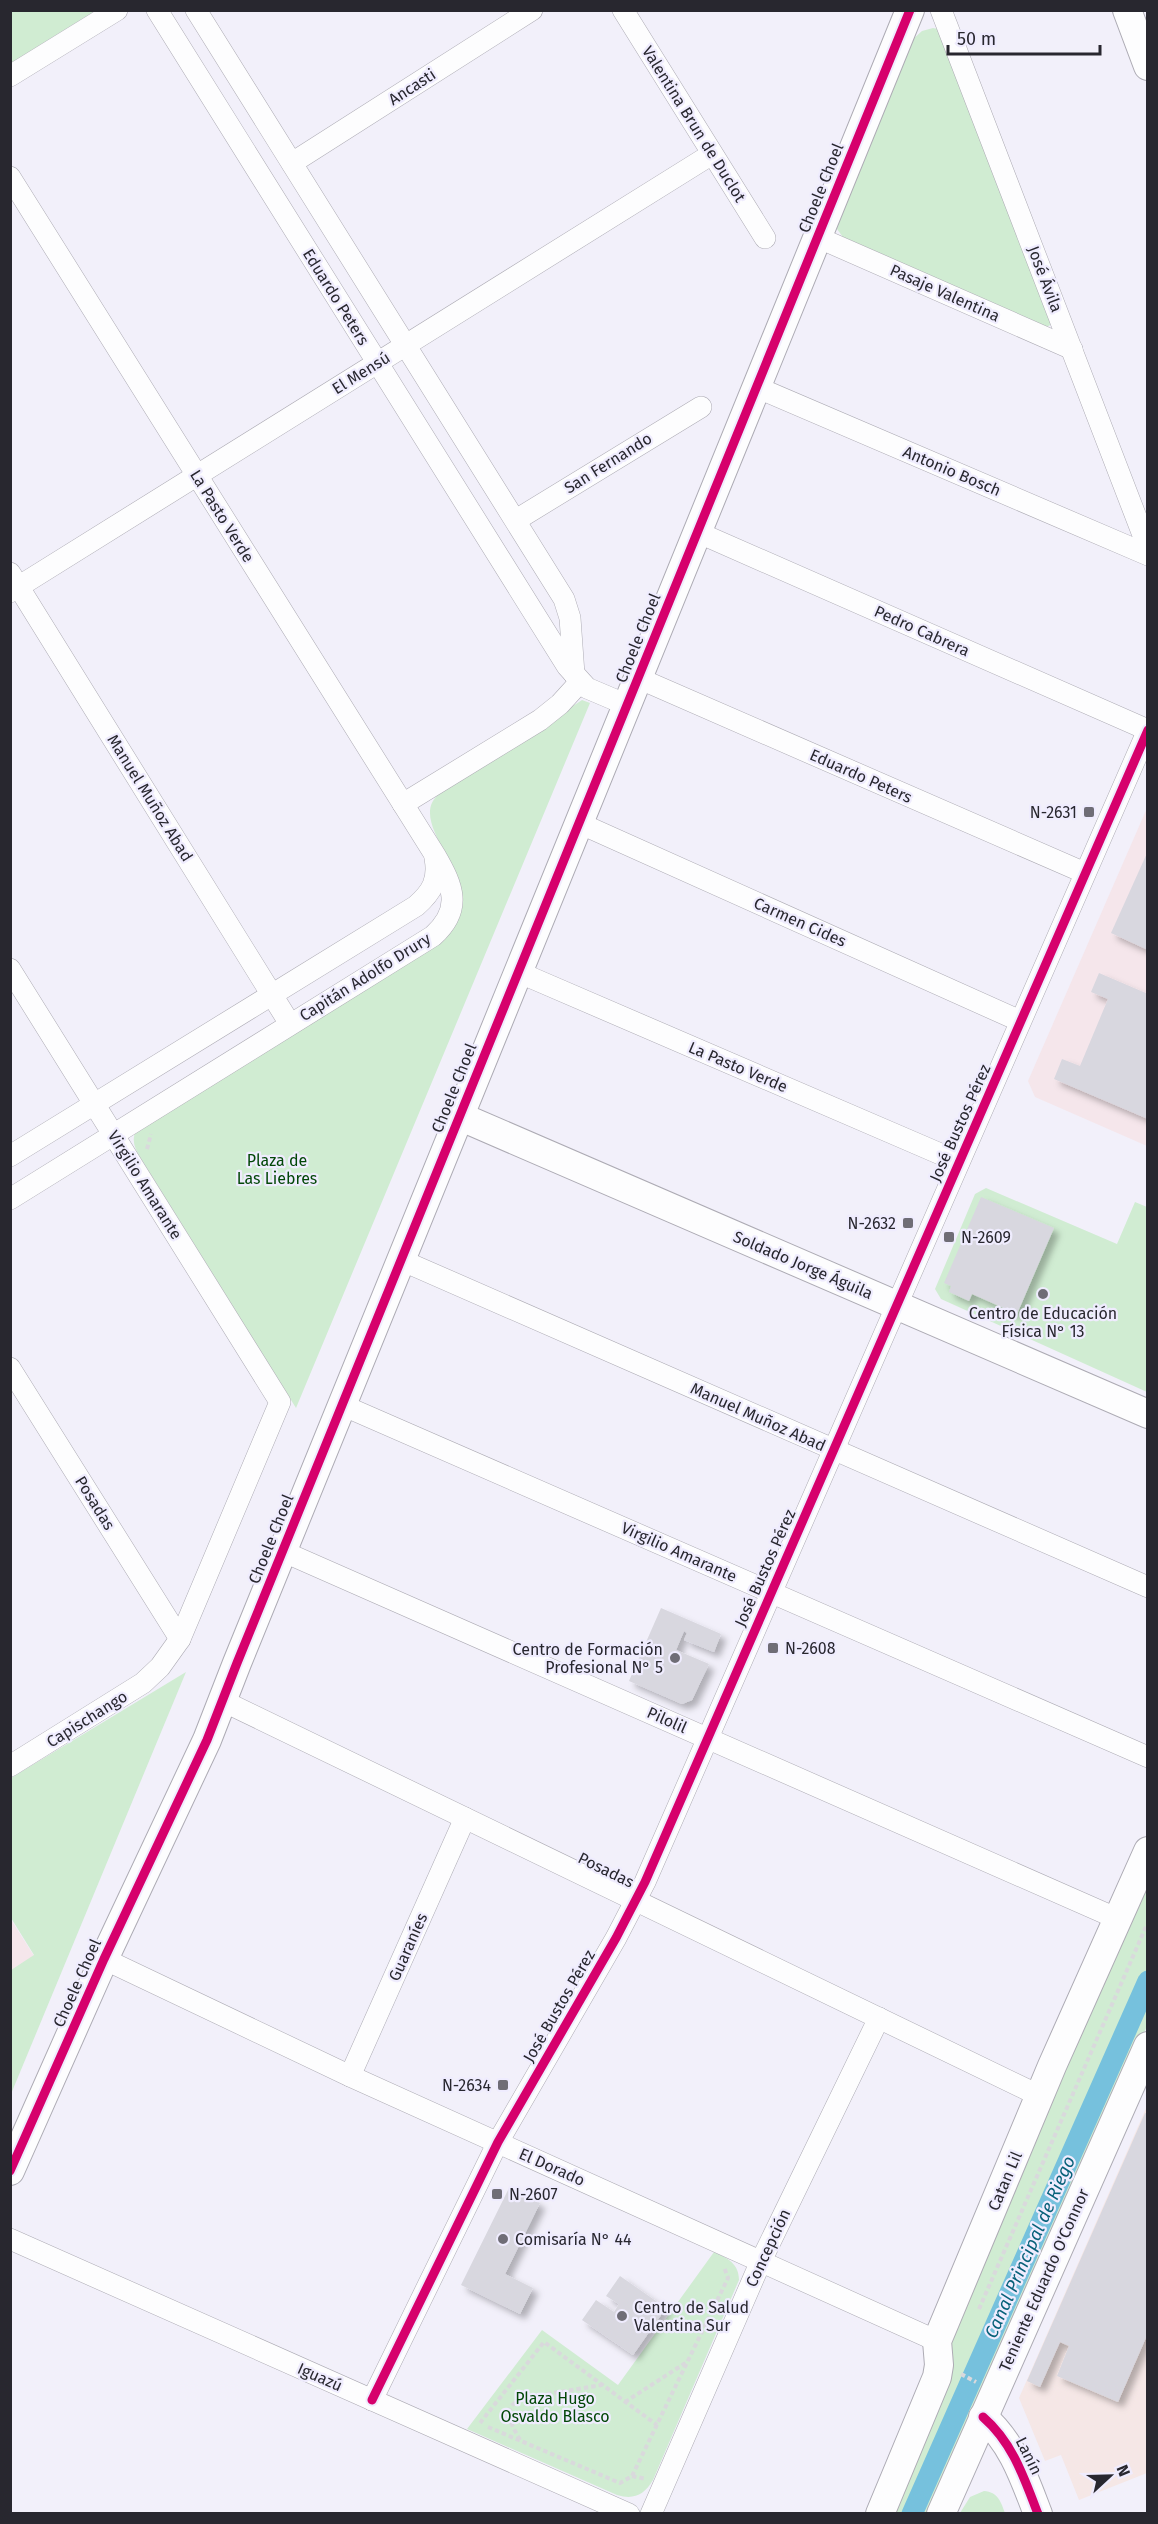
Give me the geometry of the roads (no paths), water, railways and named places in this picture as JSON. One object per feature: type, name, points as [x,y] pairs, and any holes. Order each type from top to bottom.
[{"type":"street","points":[[10,76],[117,10]]},
{"type":"street","name":"Eduardo Peters","points":[[157,10],[577,678],[595,693],[627,705]]},
{"type":"street","name":"Eduardo Peters","points":[[196,10],[516,520],[568,608],[577,678]]},
{"type":"street","name":"Ancasti","points":[[292,164],[532,10]]},
{"type":"street","name":"Valentina Brun de Duclot","points":[[623,10],[765,238]]},
{"type":"street","name":"Choele Choel","points":[[12,2161],[223,1701],[909,10]]},
{"type":"street","name":"José Ávila","points":[[941,10],[1148,548]]},
{"type":"street","points":[[1127,10],[1148,66]]},
{"type":"street","name":"El Mensú","points":[[13,584],[197,476],[712,154]]},
{"type":"street","name":"La Pasto Verde","points":[[10,177],[435,855]]},
{"type":"street","name":"Pasaje Valentina","points":[[818,237],[1072,349]]},
{"type":"street","name":"Antonio Bosch","points":[[756,387],[1148,555]]},
{"type":"street","name":"San Fernando","points":[[516,520],[701,406]]},
{"type":"street","name":"Pedro Cabrera","points":[[697,532],[1148,730]]},
{"type":"street","name":"Manuel Muñoz Abad","points":[[13,584],[290,1024]]},
{"type":"street","points":[[403,804],[540,720],[560,704],[577,678]]},
{"type":"street","name":"Eduardo Peters","points":[[638,678],[1085,873]]},
{"type":"street","name":"José Bustos Pérez","points":[[372,2400],[498,2142],[635,1901],[1148,730]]},
{"type":"street","name":"Carmen Cides","points":[[579,823],[1020,1022]]},
{"type":"street","name":"Capitán Adolfo Drury","points":[[10,1156],[425,898],[436,878],[435,855]]},
{"type":"street","name":"Capitán Adolfo Drury","points":[[10,1199],[433,936],[442,927],[452,909],[452,897],[446,874],[435,855]]},
{"type":"street","name":"Virgilio Amarante","points":[[10,969],[280,1401],[180,1639]]},
{"type":"street","name":"La Pasto Verde","points":[[518,972],[959,1162]]},
{"type":"street","name":"Soldado Jorge Águila","points":[[459,1116],[1148,1414]]},
{"type":"street","name":"Manuel Muñoz Abad","points":[[400,1260],[1148,1587]]},
{"type":"street","name":"Posadas","points":[[10,1368],[180,1639]]},
{"type":"street","name":"Virgilio Amarante","points":[[342,1405],[1148,1757]]},
{"type":"street","name":"Pilolil","points":[[282,1551],[1118,1919]]},
{"type":"street","name":"Capischango","points":[[10,1766],[133,1691],[160,1667],[180,1639]]},
{"type":"street","name":"Posadas","points":[[223,1701],[1040,2096]]},
{"type":"street","name":"Guaraníes","points":[[350,2076],[465,1818]]},
{"type":"street","name":"Catan Lil","points":[[880,2514],[937,2377],[938,2341],[1040,2096],[1148,1851]]},
{"type":"street","name":"El Dorado","points":[[104,1959],[350,2076],[938,2341]]},
{"type":"street","name":"Concepción","points":[[651,2514],[761,2261],[879,2018]]},
{"type":"street","name":"Teniente Eduardo O'Connor","points":[[941,2514],[1148,2046]]},
{"type":"street","name":"Iguazú","points":[[10,2239],[629,2514]]},
{"type":"street","name":"Lanín","points":[[983,2417],[1000,2434],[1014,2454],[1038,2514]]},
{"type":"waterway","name":"Canal Principal de Riego","points":[[912,2514],[1148,1981]]},
{"type":"place","name":"N-2631","points":[[1089,812]]},
{"type":"place","name":"N-2632","points":[[908,1223]]},
{"type":"place","name":"N-2609","points":[[949,1237]]},
{"type":"place","name":"Centro de Educación Física N° 13","points":[[1043,1294]]},
{"type":"place","name":"N-2608","points":[[773,1648]]},
{"type":"place","name":"Centro de Formación Profesional N° 5","points":[[675,1658]]},
{"type":"place","name":"N-2634","points":[[503,2085]]},
{"type":"place","name":"N-2607","points":[[497,2194]]},
{"type":"place","name":"Comisaría N° 44","points":[[503,2239]]},
{"type":"place","name":"Centro de Salud Valentina Sur","points":[[622,2316]]},
{"type":"park label","name":"Plaza de Las Liebres","points":[[277,1169]]},
{"type":"park label","name":"Plaza Hugo Osvaldo Blasco","points":[[555,2407]]}]
